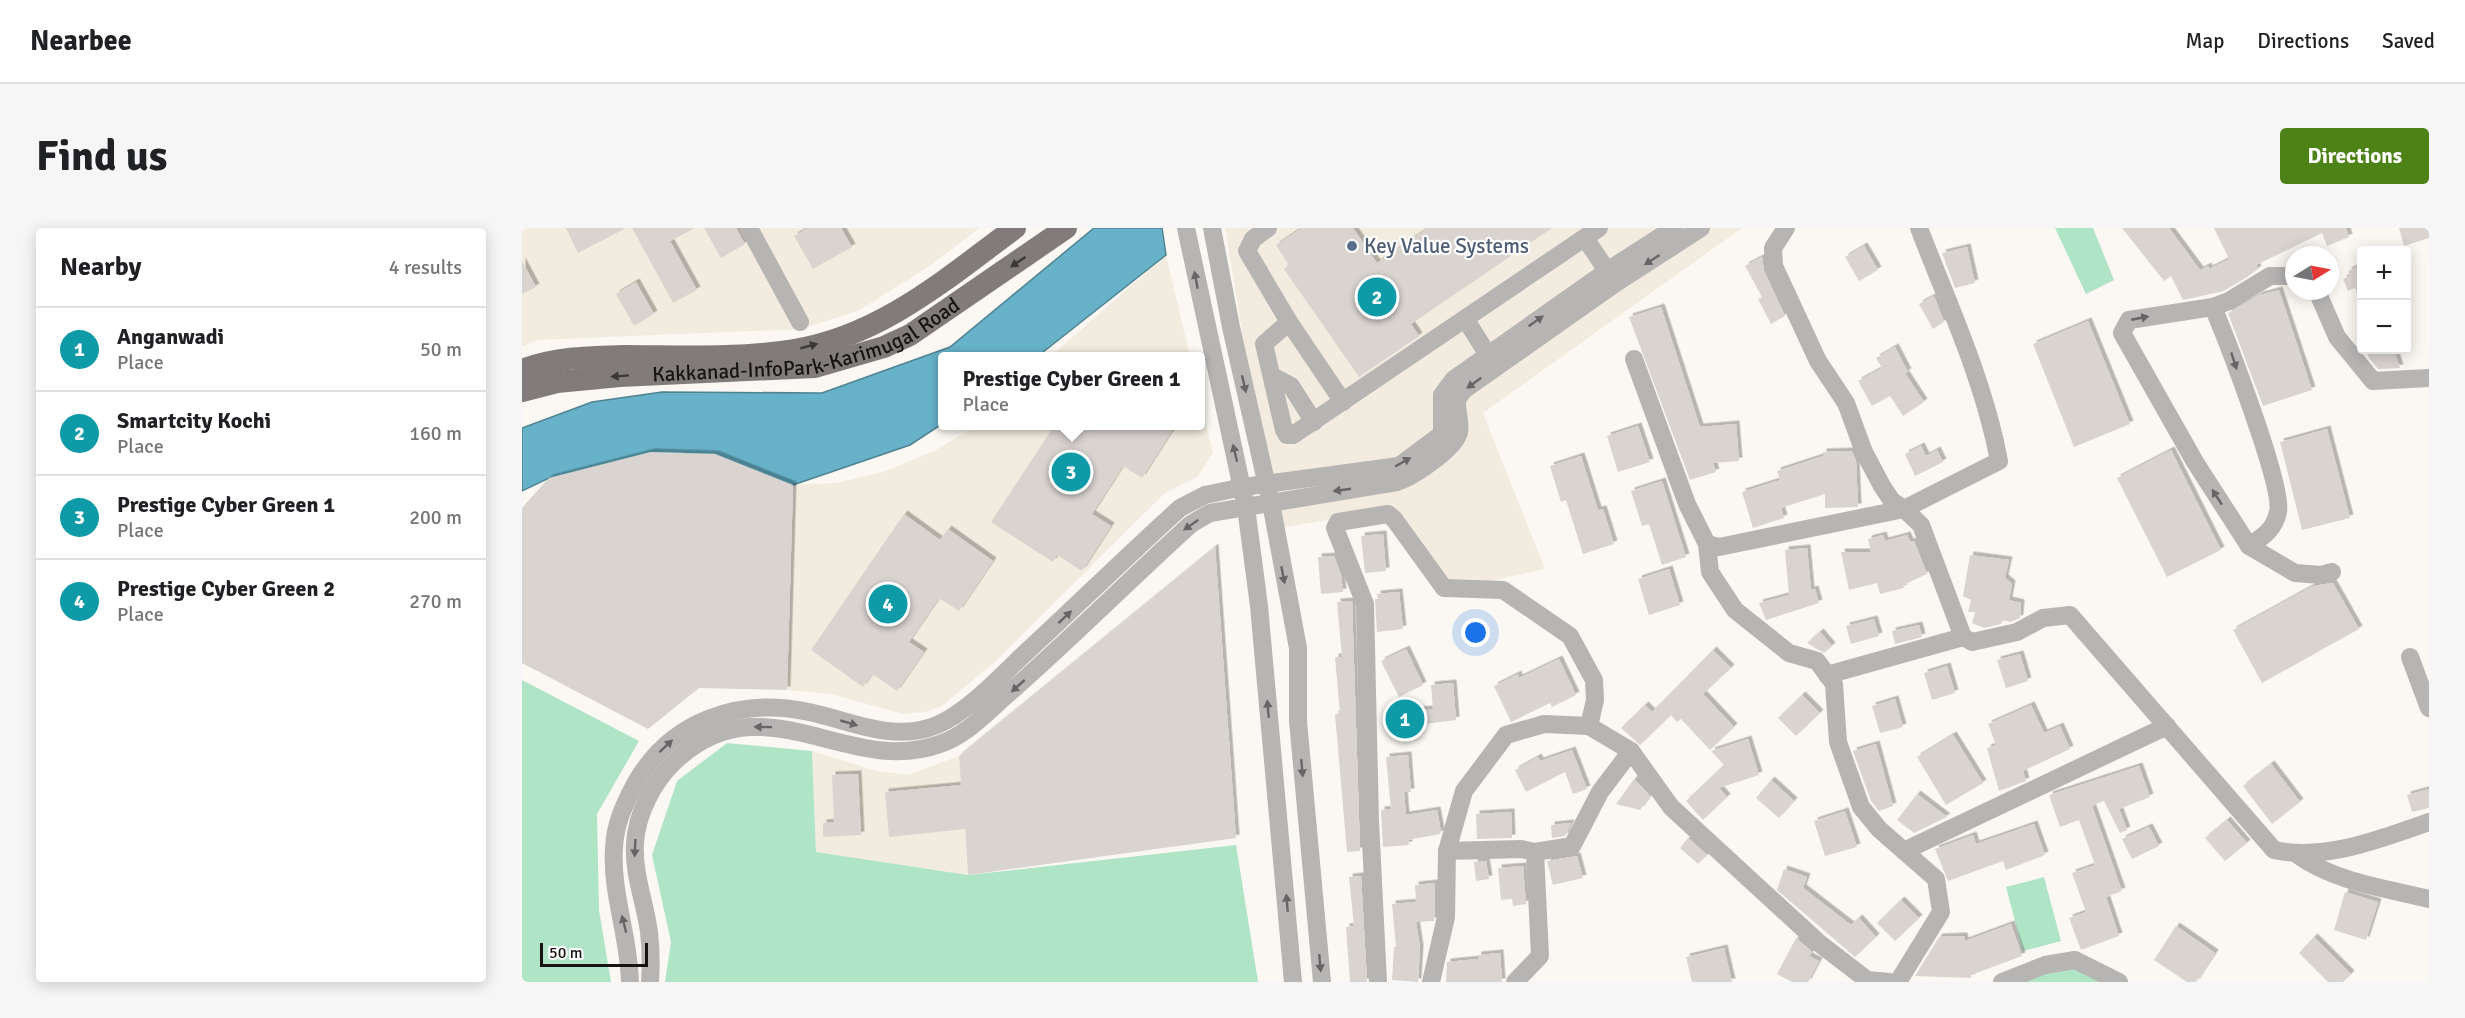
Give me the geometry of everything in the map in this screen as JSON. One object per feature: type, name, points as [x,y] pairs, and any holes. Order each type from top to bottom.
[{"type":"main road","name":"Kakkanad-InfoPark-Karimugal Road","points":[[522,370],[536,364],[593,356],[770,353],[816,344],[897,314],[1016,228]]},
{"type":"main road","name":"Kakkanad-InfoPark-Karimugal Road","points":[[522,391],[557,382],[620,376],[782,371],[814,367],[884,347],[910,335],[1066,228]]},
{"type":"street","points":[[748,228],[800,322]]},
{"type":"street","points":[[1186,228],[1246,507],[1259,606],[1293,982]]},
{"type":"street","points":[[1212,228],[1231,327],[1271,503],[1298,648],[1298,721],[1322,982]]},
{"type":"street","points":[[1268,228],[1249,244],[1248,256],[1343,402]]},
{"type":"street","points":[[630,982],[628,940],[613,865],[619,818],[624,802],[642,772],[668,742],[704,720],[746,708],[768,707],[823,716],[887,731],[908,732],[935,726],[951,719],[1180,508],[1205,495],[1243,487],[1325,478],[1394,467],[1404,463],[1442,434],[1442,403],[1446,387],[1492,361],[1612,277],[1674,228]]},
{"type":"street","points":[[1612,277],[1701,228]]},
{"type":"street","points":[[1786,228],[1773,248],[1774,266],[1818,362],[1846,404],[1864,452],[1882,486],[1892,501],[1921,525],[1963,637],[1972,642],[1992,638],[2017,632],[2043,618],[2070,615],[2274,850],[2299,856],[2313,865],[2347,879],[2429,899]]},
{"type":"street","points":[[1707,544],[1719,547],[1904,509],[1999,461],[1995,438],[1971,359],[1919,228]]},
{"type":"street","points":[[1289,322],[1264,344],[1287,435],[1293,435],[1592,233],[1612,277]]},
{"type":"street","points":[[2285,276],[2270,276],[2229,301],[2212,307],[2129,320],[2122,333],[2195,462],[2249,546],[2295,573],[2321,575],[2332,572]]},
{"type":"street","points":[[2321,300],[2337,337],[2373,381],[2429,378]]},
{"type":"street","points":[[2212,307],[2229,344],[2274,483],[2279,511],[2271,531],[2249,546]]},
{"type":"street","points":[[1466,320],[1492,361]]},
{"type":"street","points":[[1634,359],[1687,504],[1707,544],[1710,572],[1735,609],[1789,653],[1817,661],[1834,684],[1838,742],[1861,807],[1879,829],[1936,879],[1941,912],[1898,982]]},
{"type":"street","points":[[650,982],[649,932],[635,859],[638,823],[643,807],[665,771],[680,756],[710,737],[746,727],[764,726],[817,736],[867,750],[895,752],[940,745],[961,735],[1049,657],[1191,524],[1210,513],[1398,482],[1412,476],[1455,443],[1460,431],[1456,410],[1458,396],[1492,361]]},
{"type":"street","points":[[1272,376],[1291,386],[1314,422]]},
{"type":"street","points":[[1378,982],[1370,821],[1365,604],[1335,528],[1338,522],[1388,514],[1444,588],[1503,590],[1570,636],[1594,680],[1595,700],[1589,726]]},
{"type":"street","points":[[1827,675],[1963,637]]},
{"type":"street","points":[[1035,644],[1049,657]]},
{"type":"street","points":[[2410,657],[2429,708]]},
{"type":"street","points":[[817,736],[823,716]]},
{"type":"street","points":[[1431,982],[1446,917],[1447,851],[1464,791],[1506,735],[1544,724],[1589,726],[1630,752],[1671,807],[1819,943],[1867,980],[1890,982]]},
{"type":"street","points":[[1904,851],[2167,726]]},
{"type":"street","points":[[1447,851],[1521,849],[1535,852],[1572,846],[1600,792],[1630,752]]},
{"type":"street","points":[[619,818],[638,823]]},
{"type":"street","points":[[2299,856],[2366,844],[2429,822]]},
{"type":"street","points":[[1515,982],[1540,956],[1535,852]]},
{"type":"street","points":[[2002,982],[2045,965],[2075,960],[2119,982]]},
{"type":"shaded area","points":[[522,228],[979,228],[931,265],[858,311],[801,329],[537,340],[522,347]]},
{"type":"shaded area","points":[[1225,228],[1742,228],[1483,413],[1545,569],[1449,590],[1388,509],[1275,529]]},
{"type":"shaded area","points":[[1166,255],[1189,352],[1056,352]]},
{"type":"shaded area","points":[[1205,420],[1213,453],[1197,477],[1165,493],[997,660],[942,706],[925,712],[903,714],[831,694],[787,690],[793,485],[836,483],[886,471],[934,451],[969,430],[1205,430]]},
{"type":"shaded area","points":[[812,751],[877,771],[908,775],[959,756],[968,875],[816,852]]},
{"type":"green space","points":[[2055,228],[2093,228],[2114,280],[2086,294]]},
{"type":"green space","points":[[522,680],[639,741],[597,814],[599,910],[611,982],[522,982]]},
{"type":"green space","points":[[727,743],[812,751],[816,852],[968,875],[1236,845],[1258,982],[665,982],[671,942],[652,855],[677,781]]},
{"type":"green space","points":[[2044,877],[2061,941],[2023,951],[2006,887]]},
{"type":"green space","points":[[2072,965],[2114,982],[2021,982]]},
{"type":"water","points":[[1094,228],[1162,228],[1166,255],[1043,352],[938,352],[938,427],[910,445],[793,485],[549,478],[522,491],[522,428],[592,402],[662,392],[822,393],[950,347]]},
{"type":"building","points":[[566,228],[626,228],[578,253]]},
{"type":"building","points":[[632,228],[695,228],[670,241],[697,290],[673,303]]},
{"type":"building","points":[[704,228],[736,228],[745,244],[721,258]]},
{"type":"building","points":[[808,228],[841,228],[852,247],[813,269],[794,236]]},
{"type":"building","points":[[1302,228],[1353,228],[1377,263],[1428,228],[1552,228],[1411,324],[1419,336],[1359,377],[1284,269],[1289,265],[1276,245]]},
{"type":"building","points":[[2122,228],[2169,228],[2200,270],[2208,266],[2209,269],[2229,259],[2214,228],[2346,228],[2349,237],[2327,246],[2322,233],[2295,246],[2285,246],[2285,251],[2256,265],[2258,269],[2224,291],[2183,300],[2171,276],[2164,281]]},
{"type":"building","points":[[2399,228],[2429,228],[2429,238],[2404,246]]},
{"type":"building","points":[[1864,246],[1878,270],[1859,281],[1845,257]]},
{"type":"building","points":[[1967,247],[1975,283],[1955,288],[1942,253]]},
{"type":"building","points":[[1762,257],[1764,271],[1785,316],[1771,324],[1758,299],[1762,297],[1745,266]]},
{"type":"building","points":[[522,261],[536,287],[522,294]]},
{"type":"building","points":[[2357,267],[2357,293],[2355,288],[2348,291],[2343,279],[2350,276],[2348,271]]},
{"type":"building","points":[[636,282],[654,314],[634,326],[616,294]]},
{"type":"building","points":[[2279,290],[2312,390],[2263,406],[2228,313],[2260,295]]},
{"type":"building","points":[[1934,296],[1944,322],[1933,329],[1919,304]]},
{"type":"building","points":[[1661,307],[1700,427],[1736,424],[1739,461],[1713,463],[1716,472],[1690,480],[1629,317]]},
{"type":"building","points":[[2088,321],[2130,424],[2074,447],[2033,344]]},
{"type":"building","points":[[1895,347],[1908,372],[1905,373],[1924,402],[1903,416],[1890,396],[1872,406],[1858,381],[1882,368],[1876,358]]},
{"type":"building","points":[[2368,354],[2395,354],[2400,368],[2378,369]]},
{"type":"building","points":[[1638,426],[1650,462],[1618,472],[1607,436]]},
{"type":"building","points":[[2327,429],[2350,518],[2302,530],[2280,442]]},
{"type":"building","points":[[1051,430],[1172,431],[1142,478],[1123,466],[1092,514],[1111,526],[1082,571],[1057,555],[1053,562],[991,522]]},
{"type":"building","points":[[1921,446],[1926,456],[1937,450],[1943,462],[1915,476],[1905,454]]},
{"type":"building","points":[[2171,450],[2221,550],[2167,577],[2117,478]]},
{"type":"building","points":[[1852,451],[1856,461],[1858,507],[1825,508],[1825,494],[1781,508],[1784,518],[1753,528],[1742,492],[1780,480],[1777,471],[1823,456],[1823,452]]},
{"type":"building","points":[[651,452],[715,454],[793,485],[787,690],[699,688],[648,729],[522,663],[522,508],[549,478]]},
{"type":"building","points":[[1581,456],[1598,510],[1603,509],[1614,544],[1583,554],[1566,500],[1561,502],[1550,466]]},
{"type":"building","points":[[1662,481],[1686,557],[1662,565],[1649,524],[1642,526],[1631,491]]},
{"type":"building","points":[[904,514],[940,540],[948,529],[993,561],[959,611],[939,598],[909,642],[924,652],[897,691],[872,674],[863,687],[811,650]]},
{"type":"building","points":[[1383,534],[1386,571],[1365,573],[1361,536]]},
{"type":"building","points":[[1883,535],[1885,541],[1907,535],[1910,542],[1914,541],[1927,574],[1903,585],[1904,588],[1880,594],[1877,583],[1849,590],[1841,552],[1871,552],[1868,539]]},
{"type":"building","points":[[1215,547],[1236,838],[968,875],[965,829],[889,837],[885,792],[961,785],[959,756]]},
{"type":"building","points":[[1807,548],[1811,590],[1815,589],[1819,603],[1766,620],[1759,603],[1789,595],[1785,550]]},
{"type":"building","points":[[1970,555],[2009,560],[2005,578],[2012,584],[2009,600],[2021,603],[2020,618],[2010,622],[2003,620],[2001,624],[1984,628],[1972,623],[1975,612],[1968,612],[1971,600],[1963,596]]},
{"type":"building","points":[[1334,556],[1341,575],[1343,592],[1321,594],[1318,557]]},
{"type":"building","points":[[1669,569],[1680,605],[1649,615],[1638,579]]},
{"type":"building","points":[[2333,583],[2359,629],[2262,683],[2233,630],[2313,586]]},
{"type":"building","points":[[1399,592],[1403,629],[1377,632],[1375,599],[1378,599],[1377,594]]},
{"type":"building","points":[[1352,601],[1360,851],[1347,852],[1335,714],[1340,714],[1335,657],[1342,657],[1337,602]]},
{"type":"building","points":[[1874,619],[1879,636],[1851,644],[1846,626]]},
{"type":"building","points":[[1919,625],[1922,637],[1895,644],[1892,631]]},
{"type":"building","points":[[1820,632],[1832,646],[1824,653],[1807,643]]},
{"type":"building","points":[[1406,649],[1423,685],[1399,697],[1381,661]]},
{"type":"building","points":[[1713,650],[1731,668],[1703,694],[1734,727],[1710,750],[1681,719],[1677,722],[1671,715],[1640,745],[1621,728],[1645,705],[1652,712]]},
{"type":"building","points":[[2020,654],[2028,681],[2006,688],[1997,660]]},
{"type":"building","points":[[1559,659],[1576,695],[1552,707],[1550,703],[1511,722],[1494,686],[1518,674],[1519,678]]},
{"type":"building","points":[[1947,666],[1955,693],[1932,700],[1924,673]]},
{"type":"building","points":[[1453,683],[1456,720],[1394,728],[1393,711],[1433,709],[1431,685]]},
{"type":"building","points":[[1802,695],[1820,713],[1796,736],[1778,718]]},
{"type":"building","points":[[1895,699],[1903,727],[1880,733],[1872,706]]},
{"type":"building","points":[[2031,705],[2044,733],[2060,726],[2070,749],[2023,771],[2026,781],[1999,791],[1987,748],[1996,745],[1988,724]]},
{"type":"building","points":[[1953,735],[1983,783],[1946,805],[1917,757]]},
{"type":"building","points":[[1748,739],[1759,775],[1719,788],[1727,797],[1703,820],[1686,801],[1724,765],[1711,751]]},
{"type":"building","points":[[1876,744],[1893,806],[1879,811],[1871,801],[1853,751]]},
{"type":"building","points":[[1572,750],[1587,789],[1573,794],[1565,772],[1526,792],[1515,770],[1538,757],[1540,761]]},
{"type":"building","points":[[1408,755],[1411,792],[1404,792],[1406,815],[1437,810],[1441,832],[1408,840],[1409,845],[1383,847],[1381,810],[1391,809],[1386,757]]},
{"type":"building","points":[[2271,764],[2300,802],[2272,824],[2243,786]]},
{"type":"building","points":[[2139,766],[2150,797],[2119,809],[2127,830],[2120,833],[2104,801],[2092,806],[2122,891],[2106,897],[2119,936],[2081,950],[2069,918],[2086,912],[2072,873],[2095,865],[2079,820],[2060,827],[2049,795]]},
{"type":"building","points":[[858,774],[861,835],[823,837],[823,823],[834,822],[832,775]]},
{"type":"building","points":[[1634,779],[1650,796],[1640,810],[1616,804]]},
{"type":"building","points":[[1771,780],[1794,801],[1779,818],[1756,798]]},
{"type":"building","points":[[2429,789],[2429,808],[2412,812],[2407,795]]},
{"type":"building","points":[[1917,794],[1947,817],[1914,833],[1897,820]]},
{"type":"building","points":[[1845,811],[1857,847],[1825,856],[1814,821]]},
{"type":"building","points":[[1511,812],[1512,838],[1477,839],[1476,814]]},
{"type":"building","points":[[2227,820],[2247,843],[2225,861],[2205,838]]},
{"type":"building","points":[[1571,823],[1565,836],[1552,838],[1551,825]]},
{"type":"building","points":[[2034,824],[2045,855],[2006,870],[2003,861],[1948,881],[1935,849],[1973,835],[1976,844]]},
{"type":"building","points":[[2149,827],[2159,846],[2132,859],[2122,839]]},
{"type":"building","points":[[1688,838],[1707,855],[1698,864],[1680,848]]},
{"type":"building","points":[[1577,856],[1583,878],[1553,885],[1547,861]]},
{"type":"building","points":[[1486,861],[1489,879],[1476,881],[1474,862]]},
{"type":"building","points":[[1523,866],[1526,904],[1513,906],[1512,899],[1501,900],[1498,868]]},
{"type":"building","points":[[1784,869],[1807,877],[1803,888],[1851,925],[1859,918],[1876,937],[1855,957],[1777,890]]},
{"type":"building","points":[[1361,876],[1367,982],[1350,982],[1346,927],[1354,926],[1349,877]]},
{"type":"building","points":[[1435,883],[1434,921],[1416,922],[1420,948],[1418,982],[1392,980],[1394,947],[1396,947],[1392,904],[1416,902],[1415,885]]},
{"type":"building","points":[[2345,892],[2378,902],[2366,940],[2334,930]]},
{"type":"building","points":[[1901,900],[1919,918],[1895,941],[1877,923]]},
{"type":"building","points":[[2011,924],[2022,956],[1971,975],[1971,978],[1915,976],[1939,937],[1964,936],[1965,941]]},
{"type":"building","points":[[2176,926],[2215,953],[2196,982],[2187,982],[2154,960]]},
{"type":"building","points":[[2314,937],[2351,974],[2343,982],[2328,982],[2299,953]]},
{"type":"building","points":[[1796,938],[1812,952],[1809,956],[1819,961],[1808,982],[1792,982],[1777,974]]},
{"type":"building","points":[[1724,948],[1732,982],[1692,982],[1686,957]]},
{"type":"building","points":[[1500,953],[1502,982],[1446,982],[1447,962],[1478,959],[1478,955]]},
{"type":"place","name":"Key Value Systems","points":[[1352,246]]},
{"type":"place","name":"Smartcity Kochi","points":[[1377,297]]},
{"type":"place","name":"Prestige Cyber Green 1","points":[[1071,472]]},
{"type":"place","name":"Prestige Cyber Green 2","points":[[888,604]]},
{"type":"place","name":"Anganwadi","points":[[1405,719]]}]
